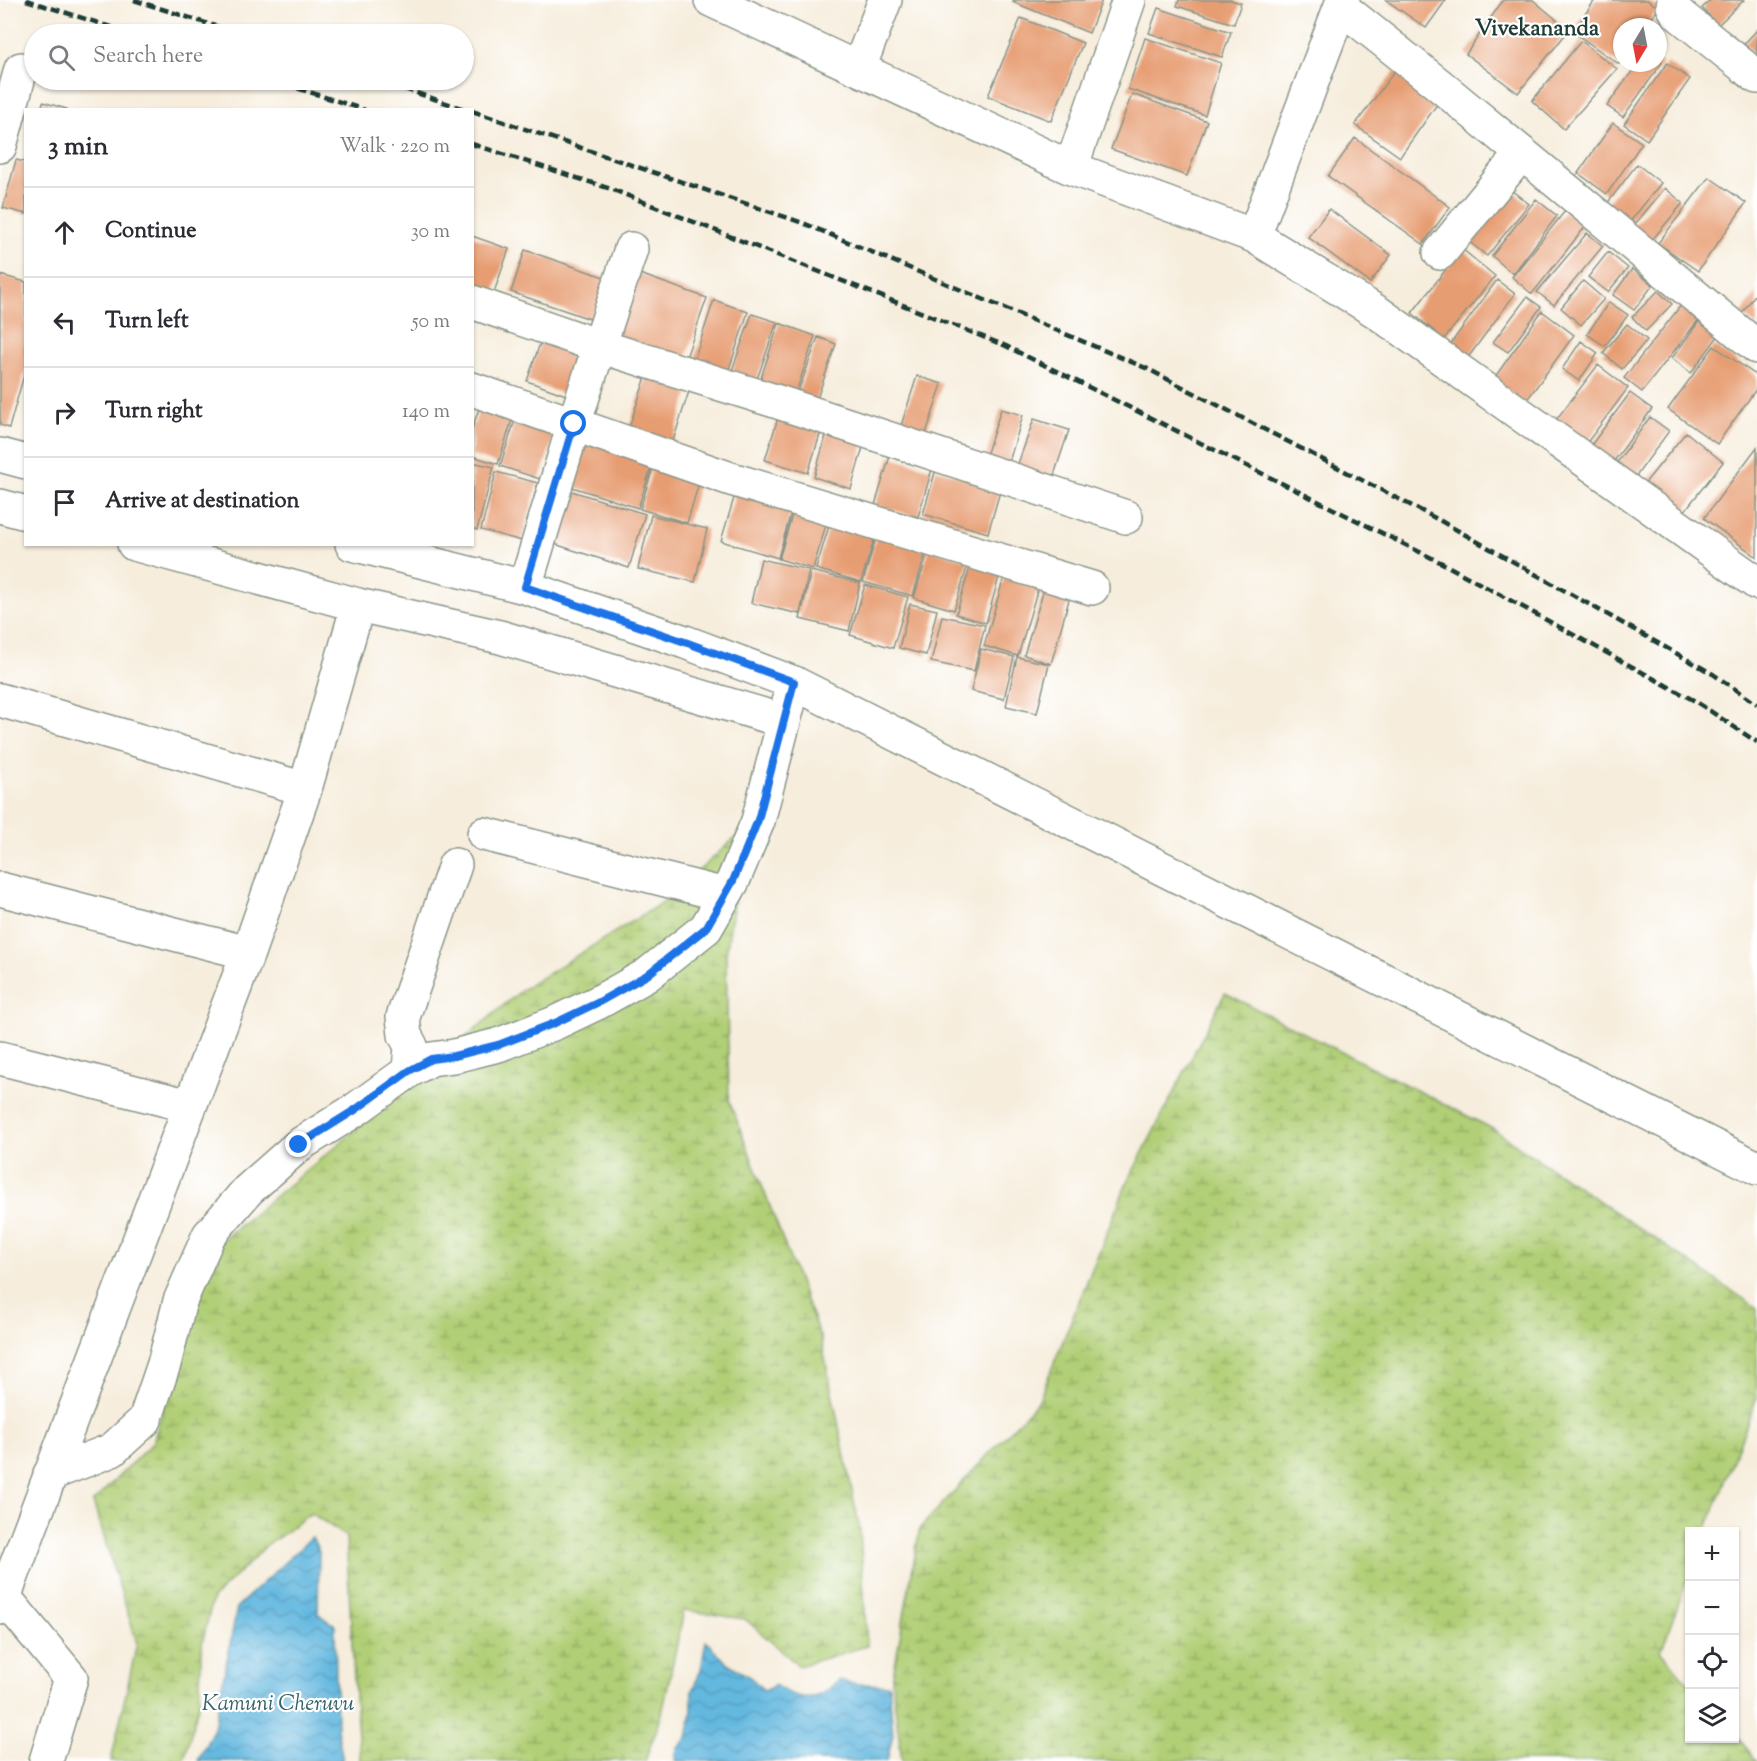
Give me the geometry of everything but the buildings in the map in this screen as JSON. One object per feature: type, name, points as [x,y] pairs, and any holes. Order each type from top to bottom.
[{"type":"street","points":[[711,0],[1071,168],[1254,236],[1377,312],[1757,584]]},
{"type":"street","points":[[859,68],[885,0]]},
{"type":"street","points":[[1071,168],[1130,0]]},
{"type":"street","points":[[1674,0],[1673,6],[1677,13],[1757,77]]},
{"type":"street","points":[[1254,236],[1342,4],[1757,347]]},
{"type":"street","points":[[0,146],[21,69]]},
{"type":"street","points":[[1440,253],[1522,153]]},
{"type":"street","points":[[525,587],[574,424],[631,249]]},
{"type":"street","points":[[474,303],[599,346],[775,400],[1126,518]]},
{"type":"street","points":[[474,390],[731,479],[1092,588]]},
{"type":"street","points":[[0,455],[24,461]]},
{"type":"street","points":[[0,506],[24,512]]},
{"type":"street","points":[[141,546],[358,605],[500,637],[784,721]]},
{"type":"street","points":[[360,546],[525,587],[794,682],[1757,1168]]},
{"type":"street","points":[[46,1761],[71,1678],[2,1602],[248,953],[305,789],[358,605]]},
{"type":"street","points":[[50,1474],[112,1450],[145,1420],[164,1364],[180,1301],[210,1234],[248,1190],[299,1145],[355,1110],[409,1071],[431,1059],[498,1045],[555,1023],[599,1002],[647,975],[706,928],[733,881],[758,820],[794,682]]},
{"type":"street","points":[[0,700],[305,789]]},
{"type":"street","points":[[484,834],[725,895]]},
{"type":"street","points":[[409,1071],[411,1046],[405,1035],[403,1017],[455,865]]},
{"type":"street","points":[[0,889],[248,953]]},
{"type":"street","points":[[0,1058],[190,1107]]},
{"type":"green space","points":[[745,829],[726,955],[729,1100],[821,1339],[860,1530],[867,1646],[799,1666],[745,1619],[684,1610],[662,1714],[645,1761],[360,1761],[346,1536],[311,1513],[263,1549],[213,1598],[202,1644],[199,1702],[182,1761],[111,1761],[137,1643],[93,1502],[153,1442],[211,1249],[523,989],[665,901]]},
{"type":"green space","points":[[1225,993],[1493,1129],[1757,1308],[1757,1397],[1708,1527],[1685,1527],[1685,1586],[1661,1651],[1685,1679],[1685,1743],[1739,1743],[1739,1739],[1757,1761],[902,1761],[892,1681],[920,1528],[1039,1400],[1126,1185]]},
{"type":"water","name":"Kamuni Cheruvu","points":[[312,1537],[319,1552],[318,1614],[335,1625],[337,1729],[343,1761],[198,1761],[214,1728],[237,1607]]},
{"type":"water","points":[[706,1641],[726,1662],[751,1678],[765,1691],[775,1685],[791,1694],[808,1698],[820,1695],[839,1680],[857,1684],[889,1685],[893,1734],[887,1761],[675,1761],[677,1749],[687,1738],[692,1712],[692,1691],[701,1670]]},
{"type":"railway","points":[[26,0],[102,24]]},
{"type":"railway","points":[[134,0],[209,24]]},
{"type":"railway","points":[[303,90],[359,108]]},
{"type":"railway","points":[[408,90],[461,108]]},
{"type":"railway","points":[[474,112],[803,223],[1148,369],[1439,520],[1713,674],[1757,704]]},
{"type":"railway","points":[[474,145],[611,189],[1006,346],[1442,563],[1695,701],[1757,742]]},
{"type":"district","name":"Vivekananda","points":[[1537,27]]},
{"type":"route","points":[[299,1145],[355,1110],[409,1071],[431,1059],[498,1045],[555,1023],[647,975],[706,928],[733,881],[758,820],[794,682],[525,587],[574,424]]}]
